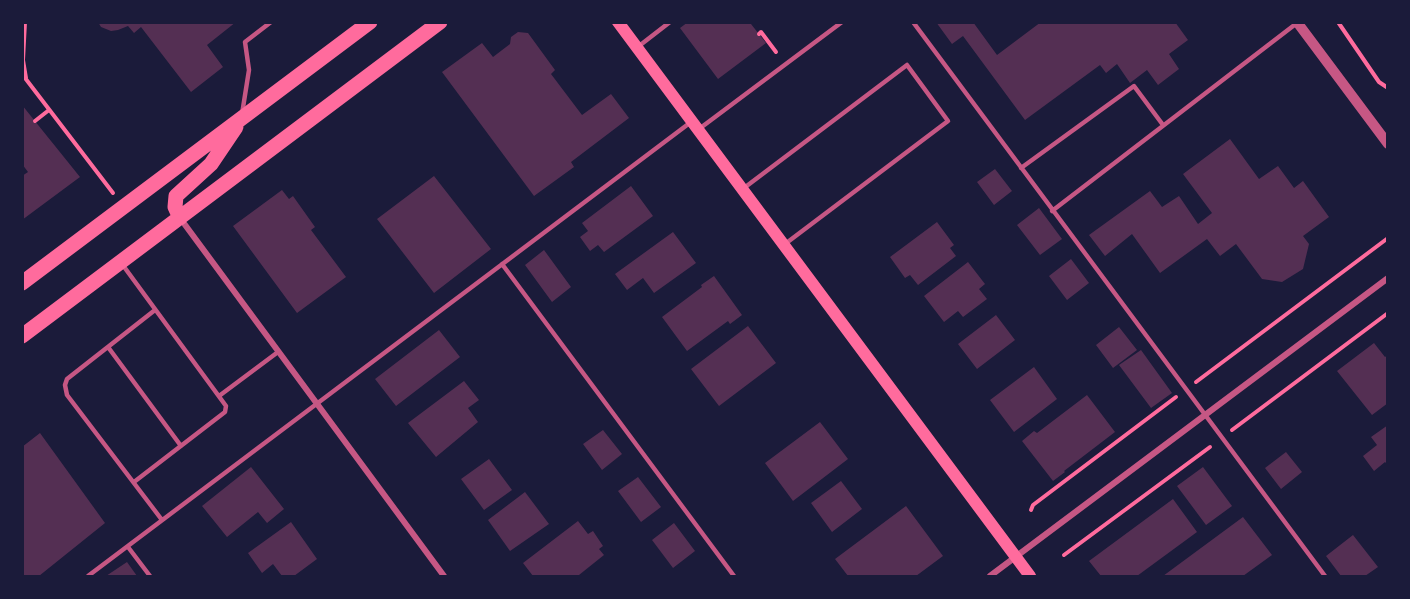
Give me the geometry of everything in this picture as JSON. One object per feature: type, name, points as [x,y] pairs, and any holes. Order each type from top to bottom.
[{"type":"main road","points":[[22,283],[370,22]]},
{"type":"main road","points":[[22,336],[440,22]]},
{"type":"main road","points":[[618,22],[1030,576]]},
{"type":"main road","points":[[180,218],[175,207],[176,196],[211,164],[241,119]]},
{"type":"street","points":[[1297,22],[1388,144]]},
{"type":"street","points":[[180,218],[444,576]]},
{"type":"street","points":[[990,576],[1388,278]]},
{"type":"lane","points":[[241,119],[249,70],[245,42],[271,22]]},
{"type":"lane","points":[[637,48],[670,22]]},
{"type":"lane","points":[[88,576],[502,264],[842,22]]},
{"type":"lane","points":[[912,22],[1204,416],[1326,576]]},
{"type":"lane","points":[[1052,211],[1297,22]]},
{"type":"lane","points":[[741,190],[907,65],[948,121],[783,246]]},
{"type":"lane","points":[[1021,168],[1134,86],[1163,125]]},
{"type":"lane","points":[[120,262],[226,406],[225,412],[134,482]]},
{"type":"lane","points":[[502,264],[734,576]]},
{"type":"lane","points":[[155,310],[66,379],[65,385],[67,395],[162,520]]},
{"type":"lane","points":[[108,347],[181,446]]},
{"type":"lane","points":[[219,396],[278,352]]},
{"type":"lane","points":[[128,547],[150,576]]},
{"type":"path","points":[[25,22],[23,60],[26,79]]},
{"type":"path","points":[[1338,22],[1379,82],[1388,88]]},
{"type":"path","points":[[759,34],[761,32],[768,42]]},
{"type":"path","points":[[22,74],[113,193]]},
{"type":"path","points":[[35,121],[49,110]]},
{"type":"path","points":[[1031,510],[1033,505],[1388,238]]},
{"type":"building","points":[[98,22],[236,22],[207,45],[223,67],[191,92],[141,27],[134,33],[128,26],[111,31],[101,27]]},
{"type":"building","points":[[688,22],[754,22],[751,24],[766,43],[718,79],[680,28]]},
{"type":"building","points":[[936,22],[973,22],[997,55],[1041,22],[1175,22],[1188,40],[1169,54],[1179,69],[1158,85],[1147,70],[1130,83],[1117,64],[1106,73],[1100,65],[1025,120],[963,36],[952,44]]},
{"type":"building","points":[[518,32],[528,33],[555,70],[551,74],[582,115],[611,94],[629,118],[571,162],[574,167],[534,196],[442,72],[482,43],[493,57],[510,44],[511,37]]},
{"type":"building","points":[[22,105],[80,177],[22,220],[22,176],[28,172],[22,164]]},
{"type":"building","points":[[1230,139],[1259,179],[1278,166],[1294,188],[1303,181],[1329,217],[1303,236],[1309,244],[1303,269],[1282,282],[1262,279],[1236,244],[1220,256],[1207,239],[1160,273],[1132,234],[1105,256],[1089,235],[1150,191],[1162,207],[1179,196],[1198,224],[1212,213],[1183,174]]},
{"type":"building","points":[[995,169],[1012,191],[994,205],[977,182]]},
{"type":"building","points":[[434,176],[491,249],[434,293],[377,219]]},
{"type":"building","points":[[631,186],[653,216],[604,252],[598,245],[590,251],[580,237],[588,231],[582,223]]},
{"type":"building","points":[[282,190],[289,199],[293,196],[315,227],[311,230],[346,277],[297,313],[233,226]]},
{"type":"building","points":[[1039,208],[1062,239],[1040,255],[1017,225]]},
{"type":"building","points":[[937,222],[954,245],[950,248],[956,256],[918,285],[910,275],[905,278],[890,257]]},
{"type":"building","points":[[673,232],[696,263],[654,293],[643,278],[627,290],[615,274]]},
{"type":"building","points":[[544,250],[571,287],[552,302],[525,265]]},
{"type":"building","points":[[1071,259],[1089,283],[1067,300],[1049,276]]},
{"type":"building","points":[[968,262],[985,284],[979,289],[987,299],[963,317],[958,311],[944,322],[924,296]]},
{"type":"building","points":[[714,276],[742,315],[730,324],[728,321],[687,351],[662,317]]},
{"type":"building","points":[[996,315],[1015,340],[977,369],[958,344]]},
{"type":"building","points":[[748,326],[776,363],[719,406],[691,369]]},
{"type":"building","points":[[1119,327],[1137,350],[1113,368],[1096,345]]},
{"type":"building","points":[[439,330],[460,357],[396,406],[375,379]]},
{"type":"building","points":[[1374,343],[1385,357],[1388,355],[1388,403],[1372,415],[1337,371]]},
{"type":"building","points":[[1141,350],[1172,393],[1151,408],[1119,365]]},
{"type":"building","points":[[1034,367],[1057,399],[1014,432],[990,400]]},
{"type":"building","points":[[464,381],[479,400],[468,408],[478,422],[436,457],[408,423]]},
{"type":"building","points":[[1087,395],[1115,432],[1053,481],[1022,441],[1034,431],[1037,433]]},
{"type":"building","points":[[820,422],[848,459],[793,501],[765,463]]},
{"type":"building","points":[[1388,425],[1388,465],[1385,462],[1374,471],[1363,456],[1377,445],[1371,437]]},
{"type":"building","points":[[603,430],[622,454],[602,470],[583,444]]},
{"type":"building","points":[[40,433],[105,523],[39,576],[22,576],[22,447]]},
{"type":"building","points":[[1286,452],[1302,472],[1281,489],[1265,468]]},
{"type":"building","points":[[489,459],[512,490],[484,510],[461,479]]},
{"type":"building","points":[[251,467],[284,509],[267,523],[258,512],[227,537],[202,506]]},
{"type":"building","points":[[1203,467],[1232,506],[1206,525],[1177,486]]},
{"type":"building","points":[[638,477],[661,507],[641,522],[618,491]]},
{"type":"building","points":[[841,481],[862,509],[832,532],[811,503]]},
{"type":"building","points":[[525,492],[549,524],[510,551],[488,520]]},
{"type":"building","points":[[1173,499],[1197,532],[1137,576],[1101,576],[1089,561]]},
{"type":"building","points":[[906,506],[943,556],[916,576],[848,576],[835,559]]},
{"type":"building","points":[[1243,517],[1272,555],[1243,576],[1163,576]]},
{"type":"building","points":[[578,521],[588,534],[593,531],[603,546],[599,549],[604,555],[580,576],[533,576],[523,563]]},
{"type":"building","points":[[291,522],[317,559],[294,576],[282,576],[273,564],[262,573],[248,553]]},
{"type":"building","points":[[674,523],[695,551],[673,568],[652,540]]},
{"type":"building","points":[[1353,535],[1378,567],[1365,576],[1341,576],[1326,556]]},
{"type":"building","points":[[127,562],[137,576],[106,576]]}]
